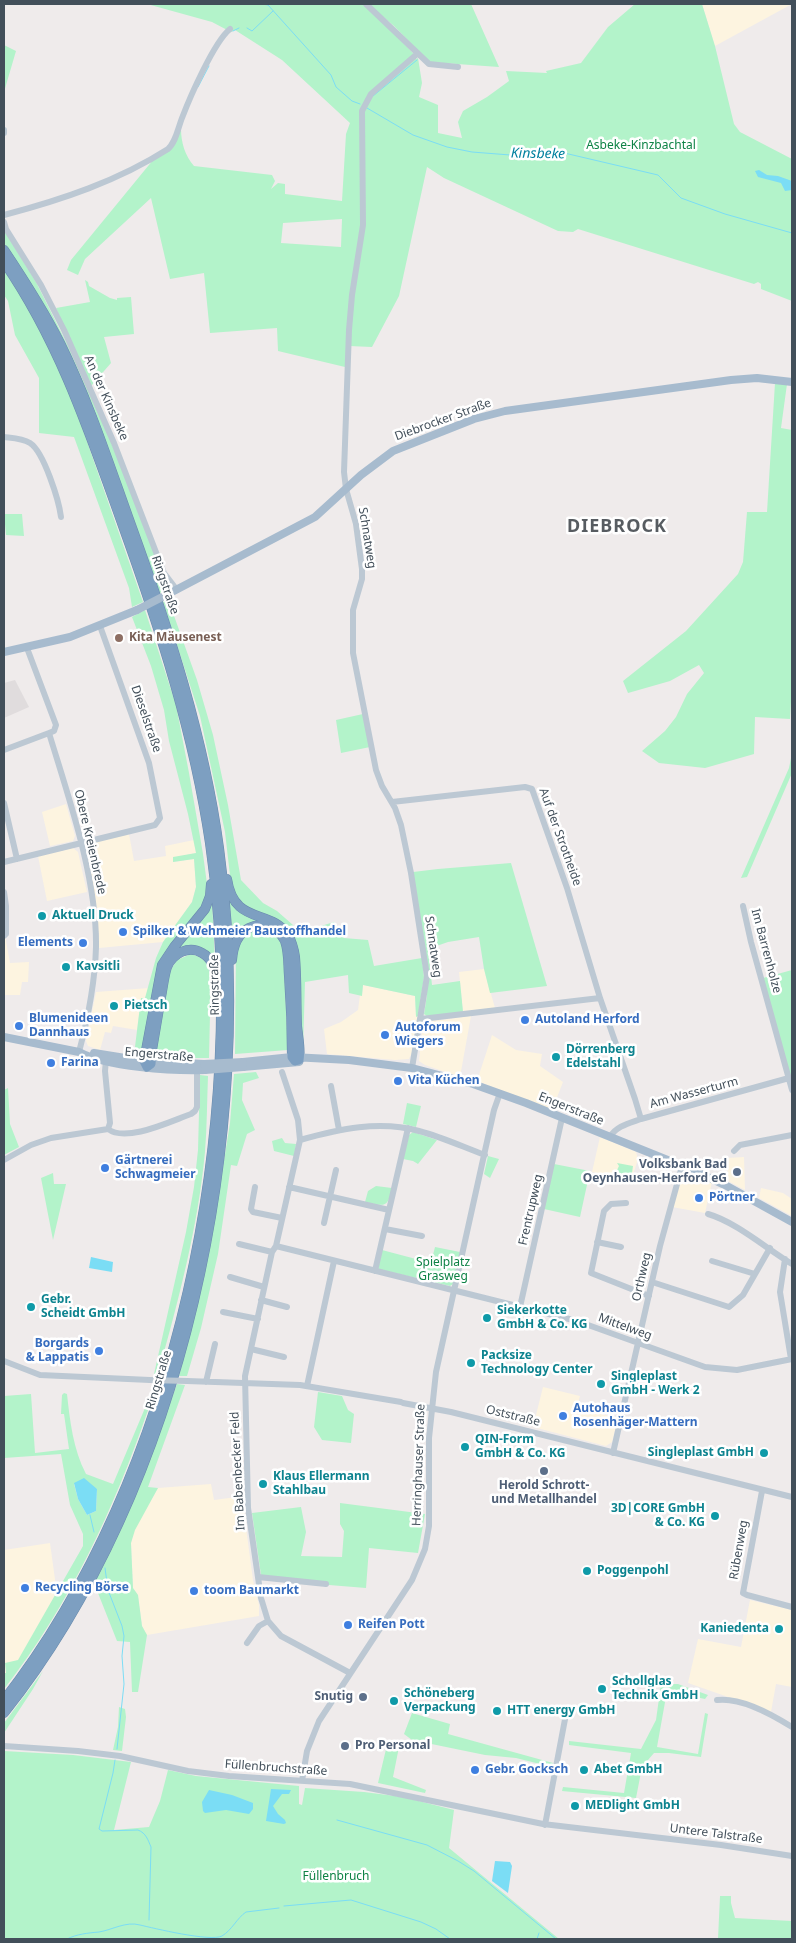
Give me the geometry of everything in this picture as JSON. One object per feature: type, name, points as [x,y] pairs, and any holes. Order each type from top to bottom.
[{"type":"highway","name":"Ringstraße","points":[[4,250],[40,306],[62,348],[82,394],[163,616],[190,708],[206,778],[226,918],[228,976],[227,1071],[216,1181],[198,1280],[169,1390],[138,1479],[105,1553],[54,1643],[4,1713]]},
{"type":"highway","name":"Ringstraße","points":[[4,262],[34,310],[63,366],[85,420],[130,544],[185,719],[204,806],[215,846],[220,1025],[216,1104],[205,1197],[186,1300],[162,1388],[132,1471],[100,1545],[51,1633],[4,1700]]},
{"type":"highway","points":[[147,1063],[162,964],[208,903],[211,889],[208,856],[215,846],[224,857],[228,884],[235,902],[253,916],[283,929],[291,941],[295,958],[296,1058]]},
{"type":"highway","points":[[228,976],[232,971],[233,948],[242,933],[254,926],[260,925],[268,926],[280,934],[288,952],[296,1058]]},
{"type":"highway","points":[[147,1063],[152,1050],[165,974],[171,960],[180,952],[196,951],[208,957],[212,963],[216,977],[216,1016],[220,1025]]},
{"type":"main road","name":"Diebrocker Straße","points":[[4,652],[70,637],[137,610],[306,522],[323,511],[373,464],[392,450],[487,415],[746,378],[792,382]]},
{"type":"main road","name":"Engerstraße","points":[[4,1037],[147,1063]]},
{"type":"main road","name":"Engerstraße","points":[[79,1052],[86,1056],[106,1060],[202,1068],[296,1058],[350,1060],[412,1068],[500,1093],[682,1166],[725,1185],[792,1222]]},
{"type":"street","points":[[366,4],[429,64],[458,67]]},
{"type":"street","points":[[4,215],[114,179],[168,149],[173,143],[186,109],[218,41],[230,29]]},
{"type":"street","name":"Schnatweg","points":[[412,1068],[427,976],[411,873],[401,825],[376,770],[354,662],[353,610],[362,579],[362,569],[354,517],[346,489],[344,472],[349,330],[352,295],[363,225],[362,111],[370,94],[417,54]]},
{"type":"street","name":"An der Kinsbeke","points":[[4,222],[6,229],[41,285],[57,315],[114,443],[173,592]]},
{"type":"street","points":[[4,437],[24,440],[40,453],[61,517]]},
{"type":"street","name":"Dieselstraße","points":[[81,843],[155,824],[159,822],[160,818],[149,763],[100,626]]},
{"type":"street","name":"Obere Kreienbrede","points":[[27,648],[56,725],[54,731],[49,733],[81,843],[92,900],[96,945],[92,995],[79,1052]]},
{"type":"street","points":[[4,750],[49,733]]},
{"type":"street","name":"Auf der Strotheide","points":[[392,802],[526,787],[532,789],[567,888],[600,998],[633,1091],[640,1118]]},
{"type":"street","points":[[4,803],[17,859]]},
{"type":"street","points":[[4,862],[81,843]]},
{"type":"street","points":[[4,892],[6,906],[6,934],[4,936]]},
{"type":"street","name":"Im Barrenholze","points":[[743,906],[749,937],[792,1090]]},
{"type":"street","points":[[421,1019],[600,998]]},
{"type":"street","points":[[106,1060],[105,1070],[110,1123],[108,1129]]},
{"type":"street","points":[[4,1160],[32,1144],[51,1138],[108,1129],[121,1134],[133,1134],[191,1114],[197,1106],[202,1068]]},
{"type":"street","name":"Im Babenbecker Feld","points":[[268,1621],[258,1577],[248,1508],[246,1383],[261,1300],[300,1140],[298,1120],[282,1072]]},
{"type":"street","name":"Am Wasserturm","points":[[610,1137],[618,1128],[640,1118],[789,1078]]},
{"type":"street","points":[[331,1086],[339,1130]]},
{"type":"street","name":"Herringhauser Straße","points":[[302,1781],[305,1760],[314,1730],[412,1580],[425,1549],[430,1516],[431,1408],[436,1372],[494,1110],[500,1093]]},
{"type":"street","name":"Frentrupweg","points":[[520,1307],[562,1118]]},
{"type":"street","points":[[300,1140],[359,1127],[408,1128],[485,1155]]},
{"type":"street","points":[[375,1271],[408,1128]]},
{"type":"street","points":[[734,1151],[740,1144],[792,1135]]},
{"type":"street","name":"Orthweg","points":[[613,1453],[652,1282],[682,1166]]},
{"type":"street","points":[[324,1223],[336,1170]]},
{"type":"street","points":[[255,1187],[251,1210],[282,1218]]},
{"type":"street","points":[[289,1187],[389,1210]]},
{"type":"street","points":[[626,1203],[610,1204],[604,1211],[590,1271],[592,1275],[649,1296]]},
{"type":"street","points":[[708,1214],[770,1248],[792,1264]]},
{"type":"street","points":[[385,1229],[422,1236]]},
{"type":"street","points":[[597,1242],[622,1247]]},
{"type":"street","points":[[240,1244],[274,1249]]},
{"type":"street","points":[[652,1282],[729,1306],[743,1295],[770,1248]]},
{"type":"street","name":"Mittelweg","points":[[274,1249],[334,1261],[577,1321],[638,1345],[699,1365],[721,1370],[737,1370],[792,1359]]},
{"type":"street","points":[[785,1260],[780,1292],[792,1359]]},
{"type":"street","points":[[307,1386],[334,1261]]},
{"type":"street","points":[[712,1261],[755,1274]]},
{"type":"street","points":[[230,1277],[264,1287]]},
{"type":"street","points":[[261,1300],[287,1307]]},
{"type":"street","points":[[223,1312],[258,1320]]},
{"type":"street","points":[[206,1382],[215,1344]]},
{"type":"street","points":[[251,1349],[284,1357]]},
{"type":"street","name":"Oststraße","points":[[4,1361],[40,1375],[307,1386],[431,1408],[792,1498]]},
{"type":"street","name":"Rübenweg","points":[[762,1491],[743,1593],[792,1607]]},
{"type":"street","points":[[258,1577],[326,1584]]},
{"type":"street","points":[[247,1643],[259,1626],[268,1621],[281,1636],[350,1673]]},
{"type":"street","points":[[717,1700],[729,1700],[750,1706],[792,1727]]},
{"type":"street","points":[[545,1825],[566,1714]]},
{"type":"street","name":"Füllenbruchstraße","points":[[4,1746],[112,1755],[207,1774],[371,1788],[545,1825],[636,1835]]},
{"type":"street","name":"Untere Talstraße","points":[[636,1835],[729,1846],[792,1856]]},
{"type":"shaded area","points":[[702,4],[792,4],[715,46]]},
{"type":"shaded area","points":[[15,680],[29,707],[4,718],[4,683]]},
{"type":"shaded area","points":[[66,804],[75,836],[73,841],[50,846],[42,812]]},
{"type":"shaded area","points":[[129,834],[134,861],[166,856],[165,846],[194,840],[196,853],[173,858],[174,862],[194,859],[196,887],[192,902],[163,942],[99,948],[97,910],[86,848],[90,843]]},
{"type":"shaded area","points":[[73,848],[78,852],[87,892],[47,901],[38,856]]},
{"type":"shaded area","points":[[4,905],[6,941],[10,963],[29,962],[28,982],[22,982],[20,995],[4,995]]},
{"type":"shaded area","points":[[484,969],[495,1008],[463,1012],[459,972]]},
{"type":"shaded area","points":[[363,985],[415,996],[416,1016],[418,1016],[413,1050],[409,1059],[395,1060],[327,1054],[324,1029],[341,1022],[358,1010]]},
{"type":"shaded area","points":[[149,988],[145,998],[141,998],[137,1030],[113,1026],[111,1033],[105,1032],[100,1050],[88,1046],[86,1041],[96,992]]},
{"type":"shaded area","points":[[471,1016],[460,1077],[425,1065],[419,1061],[423,1023]]},
{"type":"shaded area","points":[[492,1035],[516,1050],[542,1054],[540,1066],[563,1082],[552,1110],[477,1081]]},
{"type":"shaded area","points":[[600,1137],[636,1152],[638,1159],[631,1181],[592,1172]]},
{"type":"shaded area","points":[[744,1157],[745,1190],[728,1181],[727,1158]]},
{"type":"shaded area","points":[[684,1172],[689,1172],[712,1182],[705,1213],[672,1207],[681,1175]]},
{"type":"shaded area","points":[[761,1188],[783,1193],[792,1199],[792,1216],[759,1198]]},
{"type":"shaded area","points":[[543,1387],[580,1396],[577,1406],[580,1409],[618,1418],[612,1442],[606,1446],[533,1427]]},
{"type":"shaded area","points":[[211,1484],[214,1500],[244,1496],[245,1520],[253,1580],[259,1605],[259,1616],[147,1635],[142,1626],[138,1595],[133,1588],[131,1543],[134,1530],[158,1488]]},
{"type":"shaded area","points":[[50,1543],[57,1594],[18,1661],[7,1673],[4,1673],[4,1550]]},
{"type":"shaded area","points":[[750,1600],[792,1610],[792,1687],[776,1684],[771,1712],[688,1683],[698,1639],[741,1647]]},
{"type":"green space","name":"Asbeke-Kinzbachtal","points":[[147,4],[365,4],[415,55],[416,59],[418,58],[422,83],[419,97],[438,105],[438,133],[462,138],[458,122],[463,111],[509,81],[506,71],[547,73],[546,71],[581,63],[608,27],[635,4],[702,4],[715,46],[734,124],[740,132],[792,159],[792,301],[761,289],[761,284],[758,282],[754,284],[578,229],[573,232],[558,231],[444,178],[427,167],[399,296],[372,347],[349,346],[345,367],[278,351],[277,328],[210,333],[204,273],[170,279],[151,198],[85,259],[78,275],[67,270],[71,260],[153,160],[169,151],[181,129],[184,149],[194,166],[272,175],[275,181],[271,189],[278,183],[285,184],[285,194],[342,201],[346,134],[350,123],[282,60],[235,30],[231,32],[212,22]],"holes":[[[342,219],[341,247],[281,243],[283,223]]]},
{"type":"green space","points":[[368,4],[471,4],[499,67],[429,62],[394,26]]},
{"type":"green space","points":[[4,45],[16,51],[4,92]]},
{"type":"green space","points":[[4,230],[36,282],[95,404],[171,586],[160,593],[107,444],[24,273],[4,243]]},
{"type":"green space","points":[[4,270],[33,314],[51,350],[75,407],[143,602],[132,607],[129,588],[74,437],[39,433],[39,378],[15,335],[8,301],[4,295]]},
{"type":"green space","points":[[85,280],[89,286],[110,298],[117,300],[117,298],[131,297],[134,334],[104,337],[111,363],[91,386],[56,308],[90,302]]},
{"type":"green space","points":[[775,383],[787,384],[781,428],[792,430],[792,684],[790,719],[755,717],[754,754],[705,768],[659,763],[642,751],[665,731],[676,717],[687,694],[704,673],[699,665],[670,681],[628,693],[623,681],[686,631],[738,574],[743,562],[747,512],[767,512]]},
{"type":"green space","points":[[4,514],[22,514],[24,536],[6,535]]},
{"type":"green space","points":[[168,599],[197,680],[213,735],[241,880],[263,903],[277,911],[293,925],[298,933],[334,922],[344,938],[368,940],[374,966],[422,958],[424,977],[418,1016],[416,1017],[415,996],[363,985],[362,996],[349,993],[348,975],[305,982],[303,1049],[301,1049],[298,953],[255,912],[239,902],[231,884],[225,832],[200,716],[163,602]]},
{"type":"green space","points":[[145,610],[176,705],[207,884],[204,902],[200,910],[161,958],[142,1050],[134,1055],[141,998],[145,998],[156,958],[163,942],[192,902],[196,887],[194,859],[173,862],[173,857],[196,853],[169,741],[164,710],[151,666],[132,617]]},
{"type":"green space","points":[[363,714],[370,747],[341,753],[336,720]]},
{"type":"green space","points":[[792,753],[792,773],[747,877],[741,878],[789,768]]},
{"type":"green space","points":[[511,863],[547,986],[490,993],[479,937],[448,942],[428,949],[432,985],[460,981],[463,1012],[427,1016],[424,1014],[427,995],[413,872]]},
{"type":"green space","points":[[229,895],[268,923],[287,940],[256,924],[233,944]]},
{"type":"green space","points":[[212,898],[215,965],[204,950],[173,954]]},
{"type":"green space","points":[[261,929],[274,935],[283,946],[288,1050],[235,1054],[236,949],[246,934],[253,930]]},
{"type":"green space","points":[[191,954],[203,959],[211,970],[209,1058],[163,1058],[156,1054],[155,1046],[170,971],[177,960]]},
{"type":"green space","points":[[792,970],[792,1082],[763,978]]},
{"type":"green space","points":[[256,1072],[259,1078],[243,1083],[242,1100],[255,1130],[247,1134],[237,1166],[231,1165],[218,1254],[201,1328],[187,1376],[179,1376],[211,1242],[230,1123],[234,1074]]},
{"type":"green space","points":[[200,1075],[208,1076],[205,1152],[198,1208],[173,1319],[158,1374],[154,1374],[186,1232],[194,1187],[198,1150]]},
{"type":"green space","points":[[8,1088],[10,1124],[19,1147],[4,1155],[4,1090]]},
{"type":"green space","points":[[407,1103],[421,1106],[416,1127],[403,1124]]},
{"type":"green space","points":[[413,1132],[437,1140],[418,1164],[403,1159],[409,1135]]},
{"type":"green space","points":[[282,1138],[285,1143],[296,1144],[294,1156],[274,1151],[272,1141]]},
{"type":"green space","points":[[488,1156],[499,1159],[490,1178],[484,1174]]},
{"type":"green space","points":[[617,1163],[633,1166],[631,1180],[614,1176],[619,1166]]},
{"type":"green space","points":[[554,1164],[590,1171],[580,1217],[544,1209]]},
{"type":"green space","points":[[53,1173],[54,1184],[66,1184],[53,1240],[41,1178]]},
{"type":"green space","points":[[376,1186],[392,1188],[387,1203],[381,1205],[365,1202],[368,1191]]},
{"type":"green space","name":"Spielplatz Grasweg","points":[[435,1247],[460,1252],[453,1284],[450,1286],[378,1269],[382,1250],[431,1263]]},
{"type":"green space","points":[[177,1384],[185,1385],[148,1487],[158,1488],[135,1530],[131,1543],[133,1588],[138,1595],[142,1626],[147,1635],[138,1692],[132,1692],[130,1642],[117,1641],[94,1583],[140,1486]]},
{"type":"green space","points":[[318,1392],[342,1396],[348,1410],[354,1414],[351,1443],[322,1440],[314,1427]]},
{"type":"green space","points":[[64,1393],[67,1394],[75,1445],[86,1474],[113,1484],[145,1408],[148,1410],[120,1484],[88,1556],[49,1624],[4,1689],[5,1663],[18,1660],[83,1546],[83,1534],[70,1505],[61,1454],[4,1458],[4,1396],[31,1394],[35,1453],[69,1449],[64,1414],[61,1414],[62,1395]],"holes":[[[74,1484],[97,1489],[96,1511],[87,1515],[78,1499]]]},
{"type":"green space","points":[[340,1503],[425,1514],[418,1553],[369,1548],[366,1588],[329,1585],[322,1582],[261,1575],[252,1513],[301,1507],[306,1532],[301,1556],[342,1557],[344,1531],[340,1524]]},
{"type":"green space","points":[[43,1671],[33,1689],[4,1733],[4,1723]]},
{"type":"green space","points":[[661,1684],[678,1684],[708,1695],[705,1699],[667,1691],[657,1747],[698,1754],[705,1713],[708,1714],[701,1757],[654,1753],[642,1767],[636,1798],[562,1791],[563,1787],[624,1793],[631,1753],[569,1745],[569,1741],[641,1749],[656,1720]]},
{"type":"green space","points":[[119,1707],[125,1709],[126,1717],[122,1751],[113,1750],[118,1727]]},
{"type":"green space","points":[[412,1713],[450,1724],[448,1734],[553,1763],[552,1767],[516,1758],[485,1755],[412,1740],[404,1734]]},
{"type":"green space","points":[[387,1745],[399,1747],[393,1777],[426,1790],[425,1793],[378,1783]]},
{"type":"green space","name":"Füllenbruch","points":[[4,1751],[73,1755],[131,1762],[114,1830],[149,1827],[160,1801],[168,1770],[196,1776],[299,1786],[299,1804],[302,1805],[305,1788],[403,1797],[454,1810],[449,1848],[559,1939],[4,1939]]},
{"type":"green space","points":[[720,1896],[731,1896],[735,1918],[792,1921],[792,1939],[718,1939]]},
{"type":"water","points":[[759,170],[767,175],[778,176],[792,181],[792,190],[785,191],[781,183],[758,177],[755,171]]},
{"type":"water","points":[[91,1257],[113,1262],[112,1272],[89,1268]]},
{"type":"water","points":[[84,1478],[97,1489],[96,1511],[87,1515],[78,1499],[74,1483]]},
{"type":"water","points":[[271,1789],[291,1790],[289,1794],[282,1794],[273,1806],[285,1820],[286,1823],[284,1824],[266,1821]]},
{"type":"water","points":[[209,1790],[232,1795],[253,1803],[253,1809],[249,1814],[226,1810],[205,1813],[202,1802]]},
{"type":"water","points":[[495,1861],[510,1862],[512,1866],[508,1893],[492,1881]]},
{"type":"waterway","name":"Kinsbeke","points":[[262,4],[268,5],[331,75],[336,87],[352,101],[360,104]]},
{"type":"waterway","points":[[247,28],[252,31],[273,11]]},
{"type":"waterway","points":[[233,31],[239,28]]},
{"type":"waterway","points":[[373,96],[417,60]]},
{"type":"waterway","points":[[198,87],[209,66]]},
{"type":"waterway","name":"Kinsbeke","points":[[367,108],[413,135],[447,147],[472,152],[523,156],[560,152],[658,175],[681,198],[725,214],[792,233]]},
{"type":"waterway","points":[[90,1515],[94,1532]]},
{"type":"waterway","points":[[105,1568],[108,1590],[124,1636],[122,1656],[124,1684],[117,1749]]},
{"type":"waterway","points":[[115,1760],[99,1829],[102,1831],[138,1830],[148,1839],[151,1847],[149,1920]]},
{"type":"waterway","points":[[337,1820],[427,1845],[458,1861],[474,1871],[556,1939]]},
{"type":"waterway","points":[[284,1906],[351,1900],[421,1922],[436,1929],[450,1939]]},
{"type":"waterway","points":[[67,1939],[130,1924],[194,1936],[216,1937],[226,1933],[246,1912],[279,1908]]},
{"type":"waterway","points":[[537,1939],[539,1933]]},
{"type":"place","name":"Kita Mäusenest","points":[[119,638]]},
{"type":"place","name":"Aktuell Druck","points":[[42,916]]},
{"type":"place","name":"Spilker & Wehmeier Baustoffhandel","points":[[123,932]]},
{"type":"place","name":"Elements","points":[[83,943]]},
{"type":"place","name":"Kavsitli","points":[[66,967]]},
{"type":"place","name":"Pietsch","points":[[114,1006]]},
{"type":"place","name":"Autoland Herford","points":[[525,1020]]},
{"type":"place","name":"Blumenideen Dannhaus","points":[[19,1026]]},
{"type":"place","name":"Autoforum Wiegers","points":[[385,1035]]},
{"type":"place","name":"Dörrenberg Edelstahl","points":[[556,1057]]},
{"type":"place","name":"Farina","points":[[51,1063]]},
{"type":"place","name":"Vita Küchen","points":[[398,1081]]},
{"type":"place","name":"Gärtnerei Schwagmeier","points":[[105,1168]]},
{"type":"place","name":"Volksbank Bad Oeynhausen-Herford eG","points":[[737,1172]]},
{"type":"place","name":"Pörtner","points":[[699,1198]]},
{"type":"place","name":"Gebr. Scheidt GmbH","points":[[31,1307]]},
{"type":"place","name":"Siekerkotte GmbH & Co. KG","points":[[487,1318]]},
{"type":"place","name":"Borgards & Lappatis","points":[[99,1351]]},
{"type":"place","name":"Packsize Technology Center","points":[[471,1363]]},
{"type":"place","name":"Singleplast GmbH - Werk 2","points":[[601,1384]]},
{"type":"place","name":"Autohaus Rosenhäger-Mattern","points":[[563,1416]]},
{"type":"place","name":"QIN-Form GmbH & Co. KG","points":[[465,1447]]},
{"type":"place","name":"Singleplast GmbH","points":[[764,1453]]},
{"type":"place","name":"Herold Schrott- und Metallhandel","points":[[544,1471]]},
{"type":"place","name":"Klaus Ellermann Stahlbau","points":[[263,1484]]},
{"type":"place","name":"3D|CORE GmbH & Co. KG","points":[[715,1516]]},
{"type":"place","name":"Poggenpohl","points":[[587,1571]]},
{"type":"place","name":"Recycling Börse","points":[[25,1588]]},
{"type":"place","name":"toom Baumarkt","points":[[194,1591]]},
{"type":"place","name":"Reifen Pott","points":[[348,1625]]},
{"type":"place","name":"Kaniedenta","points":[[779,1629]]},
{"type":"place","name":"Schollglas Technik GmbH","points":[[602,1689]]},
{"type":"place","name":"Snutig","points":[[363,1697]]},
{"type":"place","name":"Schöneberg Verpackung","points":[[394,1701]]},
{"type":"place","name":"HTT energy GmbH","points":[[497,1711]]},
{"type":"place","name":"Pro Personal","points":[[345,1746]]},
{"type":"place","name":"Gebr. Gocksch","points":[[475,1770]]},
{"type":"place","name":"Abet GmbH","points":[[584,1770]]},
{"type":"place","name":"MEDlight GmbH","points":[[575,1806]]},
{"type":"district","name":"DIEBROCK","points":[[617,527]]}]
